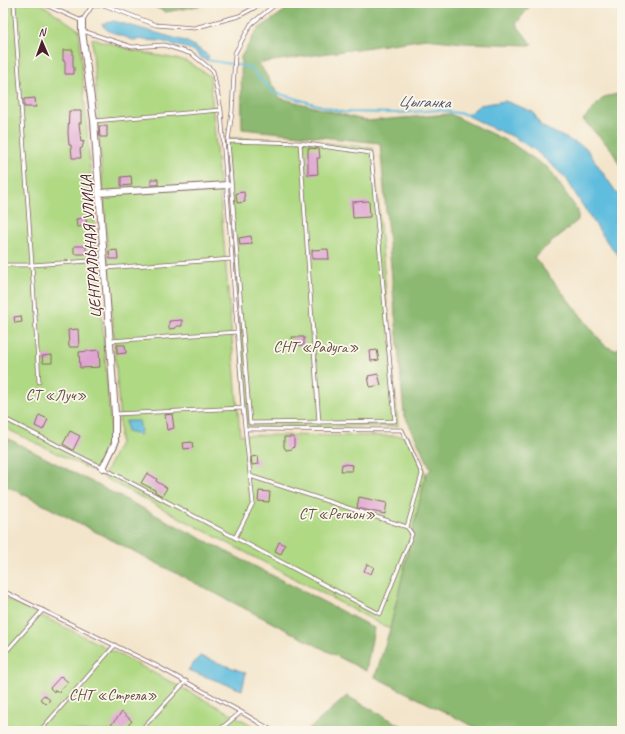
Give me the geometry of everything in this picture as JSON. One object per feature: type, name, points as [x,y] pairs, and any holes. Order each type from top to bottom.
[{"type":"street","name":"ЦЕНТРАЛЬНАЯ УЛИЦА","points":[[82,22],[94,121],[115,414],[115,443],[103,468]]},
{"type":"street","points":[[99,193],[227,185]]},
{"type":"lane","points":[[14,3],[39,382]]},
{"type":"lane","points":[[41,3],[82,22],[92,6],[104,5],[156,25],[194,28],[239,16],[263,3]]},
{"type":"lane","points":[[228,141],[300,143],[371,153],[395,422],[250,423],[228,141],[232,112],[235,53],[251,24],[277,3]]},
{"type":"lane","points":[[620,12],[622,8]]},
{"type":"lane","points":[[82,31],[132,47],[164,45],[192,54],[213,71],[221,110],[243,408],[253,503],[235,538]]},
{"type":"lane","points":[[94,121],[221,110]]},
{"type":"lane","points":[[300,143],[319,422]]},
{"type":"lane","points":[[105,268],[232,259]]},
{"type":"lane","points":[[3,266],[104,260]]},
{"type":"lane","points":[[110,341],[237,332]]},
{"type":"lane","points":[[115,414],[243,408]]},
{"type":"lane","points":[[3,418],[103,468],[380,614],[412,534],[407,527],[250,476]]},
{"type":"lane","points":[[245,429],[402,430],[422,474],[407,527]]},
{"type":"lane","points":[[3,591],[186,681],[274,731]]},
{"type":"lane","points":[[3,655],[43,610]]},
{"type":"lane","points":[[40,731],[115,646]]},
{"type":"lane","points":[[140,731],[186,681]]},
{"type":"lane","points":[[218,731],[241,712]]},
{"type":"green space","name":"СТ «Луч»","points":[[3,3],[40,3],[79,30],[112,442],[97,473],[3,427]]},
{"type":"green space","points":[[145,3],[214,3],[166,12]]},
{"type":"green space","points":[[296,3],[532,3],[516,24],[532,45],[463,43],[426,39],[259,63],[280,98],[367,121],[450,114],[511,143],[549,169],[578,211],[578,220],[534,257],[605,346],[615,350],[622,346],[622,731],[483,731],[375,677],[390,629],[426,474],[431,469],[404,414],[380,143],[242,129],[241,57],[257,30]]},
{"type":"green space","name":"СТ «Регион»","points":[[92,38],[135,51],[186,61],[210,76],[240,435],[409,436],[426,474],[390,629],[103,477],[120,443],[119,409]]},
{"type":"green space","points":[[622,93],[622,170],[612,150],[583,120],[604,97]]},
{"type":"green space","name":"СНТ «Радуга»","points":[[226,138],[300,140],[373,148],[398,426],[247,427]]},
{"type":"green space","points":[[3,436],[374,628],[366,671],[3,484]]},
{"type":"green space","name":"СНТ «Стрела»","points":[[3,597],[103,646],[263,731],[3,731]]},
{"type":"green space","points":[[347,696],[411,731],[307,731]]},
{"type":"water","points":[[114,21],[185,41],[209,56],[207,60],[203,59],[193,50],[161,41],[141,39],[133,40],[109,31],[102,24]]},
{"type":"water","points":[[505,101],[533,112],[541,126],[586,148],[616,192],[622,196],[622,259],[612,249],[566,178],[535,150],[512,136],[467,115],[480,105]]},
{"type":"water","points":[[126,421],[139,421],[141,429],[140,435],[127,432]]},
{"type":"water","points":[[200,656],[246,673],[242,690],[188,670]]},
{"type":"building","points":[[63,50],[73,50],[74,74],[65,74]]},
{"type":"building","points":[[35,98],[36,107],[24,107],[24,99]]},
{"type":"building","points":[[69,111],[81,111],[81,123],[79,123],[81,142],[84,141],[82,148],[80,149],[81,158],[72,158],[68,133]]},
{"type":"building","points":[[99,126],[107,126],[107,137],[100,137]]},
{"type":"building","points":[[308,148],[319,149],[320,158],[317,158],[318,174],[308,175]]},
{"type":"building","points":[[131,176],[132,185],[121,186],[121,177]]},
{"type":"building","points":[[151,179],[158,179],[158,185],[151,185]]},
{"type":"building","points":[[244,192],[245,202],[237,203],[236,193]]},
{"type":"building","points":[[369,201],[370,217],[353,218],[352,202]]},
{"type":"building","points":[[86,218],[87,226],[77,227],[76,219]]},
{"type":"building","points":[[251,236],[252,244],[240,245],[239,238]]},
{"type":"building","points":[[74,246],[86,246],[86,254],[74,254]]},
{"type":"building","points":[[328,249],[329,259],[312,259],[312,250]]},
{"type":"building","points":[[117,250],[118,259],[110,259],[109,251]]},
{"type":"building","points":[[21,316],[22,322],[15,323],[14,317]]},
{"type":"building","points":[[182,320],[182,326],[176,326],[176,328],[169,329],[169,321]]},
{"type":"building","points":[[78,329],[79,347],[69,347],[68,330]]},
{"type":"building","points":[[292,337],[304,337],[304,345],[293,346]]},
{"type":"building","points":[[117,345],[125,345],[126,353],[117,354]]},
{"type":"building","points":[[99,350],[100,367],[80,368],[79,352]]},
{"type":"building","points":[[377,350],[379,360],[371,361],[370,351]]},
{"type":"building","points":[[52,355],[52,363],[43,363],[42,356]]},
{"type":"building","points":[[378,374],[381,385],[370,387],[368,376]]},
{"type":"building","points":[[172,414],[174,428],[167,430],[165,415]]},
{"type":"building","points":[[39,415],[48,419],[43,430],[35,426]]},
{"type":"building","points":[[70,431],[80,436],[73,450],[63,444]]},
{"type":"building","points":[[284,437],[294,437],[294,447],[292,449],[286,450],[284,447]]},
{"type":"building","points":[[192,442],[193,448],[184,449],[183,443]]},
{"type":"building","points":[[258,456],[259,464],[252,465],[251,457]]},
{"type":"building","points":[[342,464],[353,465],[352,471],[341,471]]},
{"type":"building","points":[[147,473],[167,488],[162,496],[155,492],[155,490],[141,483]]},
{"type":"building","points":[[259,491],[270,492],[269,502],[258,501]]},
{"type":"building","points":[[359,497],[387,503],[385,514],[357,508]]},
{"type":"building","points":[[279,542],[285,545],[281,554],[275,551]]},
{"type":"building","points":[[367,564],[374,567],[371,574],[364,571]]},
{"type":"building","points":[[61,676],[68,682],[58,693],[55,690],[54,692],[50,688]]},
{"type":"building","points":[[44,695],[50,700],[46,704],[40,699]]},
{"type":"building","points":[[122,712],[132,721],[123,731],[117,727],[115,729],[111,725]]},
{"type":"waterway","name":"Цыганка","points":[[207,60],[249,67],[273,92],[342,112],[398,113],[439,110],[469,115]]}]
